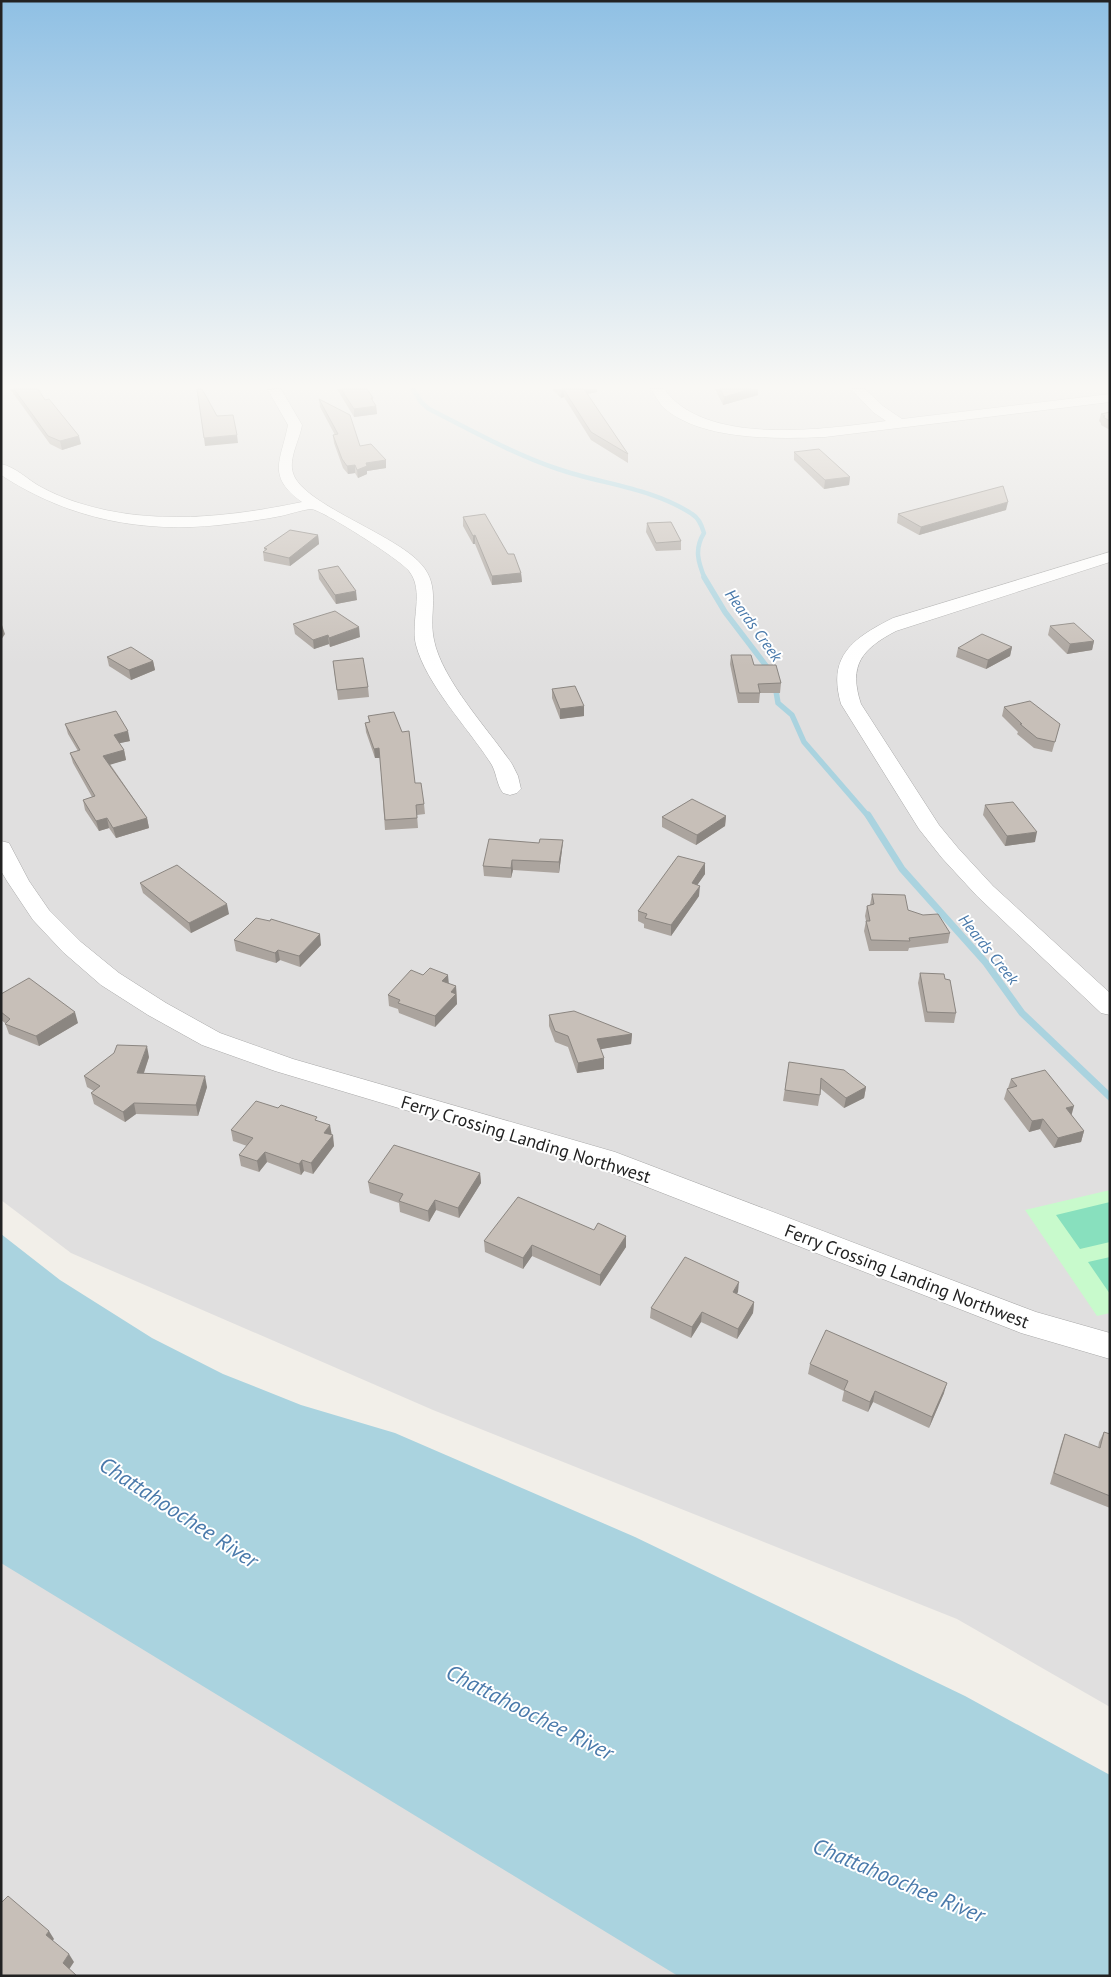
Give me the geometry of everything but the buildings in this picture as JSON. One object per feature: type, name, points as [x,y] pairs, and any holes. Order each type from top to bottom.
[{"type":"street","points":[[21,481],[75,507],[104,515],[138,520],[192,522],[234,520],[278,513],[314,504]]},
{"type":"street","points":[[290,481],[296,489],[314,504],[391,545],[416,568],[427,593],[423,630],[429,656],[435,670],[502,764],[508,776],[510,789]]},
{"type":"street","points":[[1110,557],[899,622],[884,629],[857,650],[849,662],[845,682],[851,704],[930,829],[985,891],[1110,1007]]},
{"type":"street","name":"Ferry Crossing Landing Northwest","points":[[1,848],[18,881],[41,915],[72,948],[110,979],[157,1009],[211,1039],[284,1065],[605,1159],[1032,1324],[1110,1346]]},
{"type":"shaded area","points":[[1,481],[1110,481],[1110,1707],[957,1619],[433,1410],[71,1253],[1,1200]]},
{"type":"shaded area","points":[[1,1508],[717,1976],[1,1976]]},
{"type":"green space","points":[[1110,1190],[1110,1313],[1097,1316],[1025,1210]]},
{"type":"green space","points":[[1110,1202],[1110,1242],[1080,1249],[1056,1215]]},
{"type":"green space","points":[[1110,1257],[1110,1294],[1088,1262]]},
{"type":"water","name":"Chattahoochee River","points":[[1,1234],[60,1280],[152,1338],[223,1374],[301,1405],[395,1433],[635,1537],[965,1696],[1110,1775],[1110,1976],[678,1976],[1,1563]]},
{"type":"waterway","name":"Heards Creek","points":[[603,481],[661,498],[692,514],[698,520],[704,533],[699,545],[698,556],[705,578]]},
{"type":"waterway","name":"Heards Creek","points":[[705,578],[725,612],[770,671]]},
{"type":"waterway","name":"Heards Creek","points":[[775,685],[778,703],[792,715],[804,742],[869,817]]},
{"type":"waterway","name":"Heards Creek","points":[[868,815],[902,869],[986,963],[1022,1013],[1110,1097]]}]
